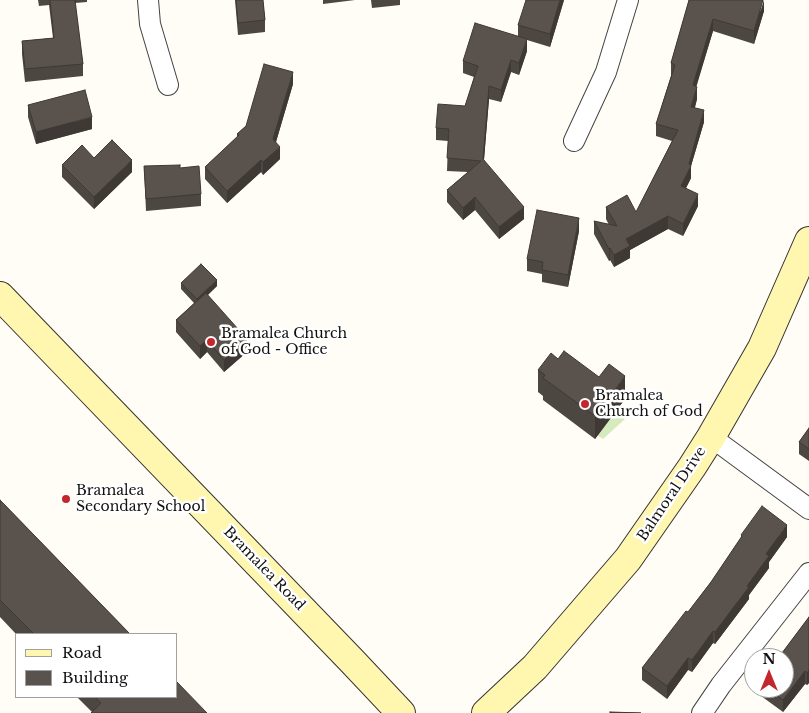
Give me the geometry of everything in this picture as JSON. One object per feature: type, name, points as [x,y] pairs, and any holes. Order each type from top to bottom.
[{"type":"street","points":[[148,0],[150,24],[168,85]]},
{"type":"street","points":[[574,141],[606,72],[628,0]]},
{"type":"street","name":"Balmoral Drive","points":[[486,713],[535,667],[628,559],[711,437],[762,348],[809,241]]},
{"type":"street","name":"Bramalea Road","points":[[0,296],[401,713]]},
{"type":"street","points":[[711,437],[809,509]]},
{"type":"street","points":[[702,713],[721,685],[809,573]]},
{"type":"green space","points":[[615,412],[625,419],[603,439],[597,435]]},
{"type":"building","points":[[50,0],[75,0],[83,64],[25,69],[22,41],[54,38]]},
{"type":"building","points":[[236,0],[263,0],[265,20],[238,23]]},
{"type":"building","points":[[526,0],[560,0],[550,34],[518,25]]},
{"type":"building","points":[[689,0],[763,0],[754,31],[713,19],[693,85],[697,87],[691,107],[704,110],[689,164],[691,166],[681,186],[698,194],[683,224],[668,216],[626,239],[630,246],[614,255],[594,221],[617,226],[606,207],[627,195],[636,212],[678,130],[656,124],[675,65],[671,63]]},
{"type":"building","points":[[475,23],[527,39],[519,63],[511,60],[501,90],[489,86],[483,159],[524,207],[499,227],[475,197],[463,208],[447,190],[481,161],[447,158],[449,129],[436,128],[438,104],[465,106],[478,66],[463,61]]},
{"type":"building","points":[[264,64],[293,72],[273,139],[280,147],[263,162],[261,160],[227,191],[205,167],[246,126]]},
{"type":"building","points":[[85,90],[92,117],[36,132],[28,105]]},
{"type":"building","points":[[112,140],[132,160],[94,197],[62,165],[82,145],[94,158]]},
{"type":"building","points":[[180,165],[180,168],[199,166],[201,194],[146,199],[144,166]]},
{"type":"building","points":[[537,210],[579,218],[568,275],[542,270],[543,262],[527,259]]},
{"type":"building","points":[[201,264],[217,280],[197,299],[181,283]]},
{"type":"building","name":"Bramalea Church of God - Office","points":[[206,293],[247,339],[224,360],[207,340],[200,346],[176,320]]},
{"type":"building","points":[[564,351],[599,377],[609,364],[625,376],[595,416],[543,378],[545,375],[538,370],[551,353],[558,359]]},
{"type":"building","points":[[809,428],[809,449],[799,442]]},
{"type":"building","points":[[0,500],[129,633],[33,633],[0,600]]},
{"type":"building","points":[[762,506],[787,525],[766,554],[769,556],[747,586],[749,587],[692,660],[688,658],[667,686],[642,668],[711,582]]},
{"type":"building","points":[[809,617],[809,670],[807,673],[805,671],[794,686],[794,648],[786,648]]},
{"type":"building","points":[[178,683],[207,713],[91,713],[101,703],[96,698],[178,698]]},
{"type":"place","name":"Bramalea Church of God - Office","points":[[211,342]]},
{"type":"place","name":"Bramalea Church of God","points":[[585,404]]},
{"type":"place","name":"Bramalea Secondary School","points":[[66,499]]}]
